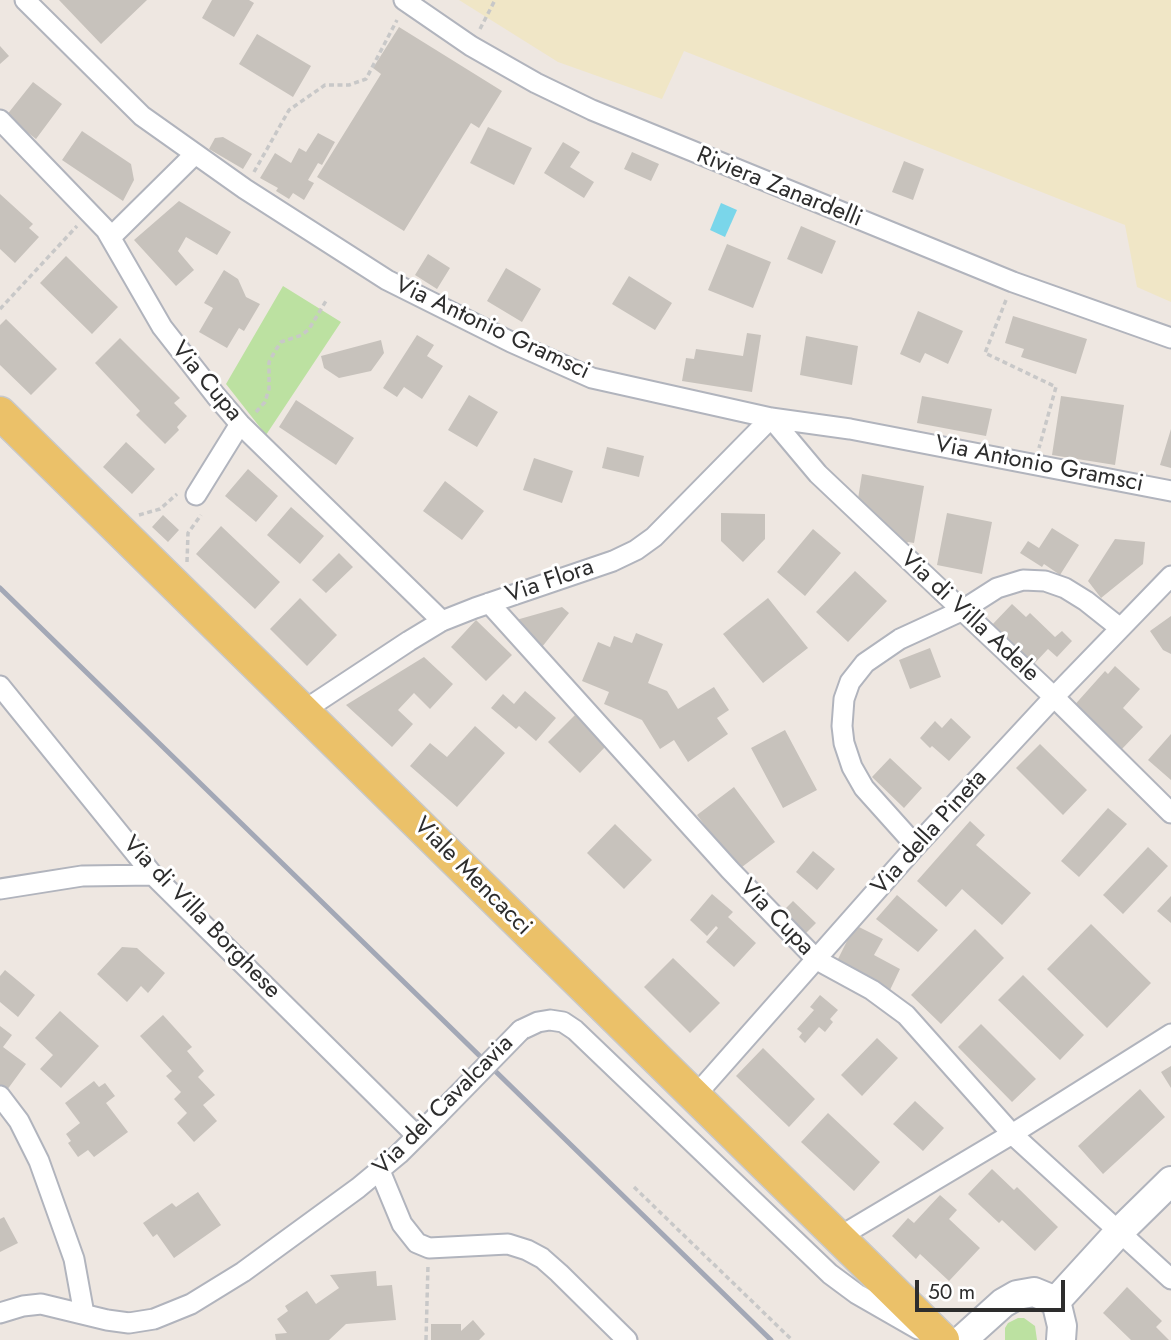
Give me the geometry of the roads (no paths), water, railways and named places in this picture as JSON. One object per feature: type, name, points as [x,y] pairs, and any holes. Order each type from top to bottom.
[{"type":"main road","name":"Viale Mencacci","points":[[0,414],[943,1340]]},
{"type":"street","name":"Via Antonio Gramsci","points":[[25,0],[132,107],[245,189],[387,280],[511,342],[592,378],[771,418],[850,429],[1171,491]]},
{"type":"street","name":"Riviera Zanardelli","points":[[405,1],[471,46],[536,83],[651,136],[1013,282],[1171,338]]},
{"type":"street","name":"Via Cupa","points":[[0,120],[90,211],[111,237],[151,312],[170,340],[240,424],[442,621]]},
{"type":"street","points":[[111,237],[195,154]]},
{"type":"street","name":"Via Flora","points":[[303,710],[408,640],[442,621],[613,561],[636,550],[654,537],[771,418]]},
{"type":"street","name":"Via di Villa Adele","points":[[771,418],[818,474],[1054,697],[1171,813]]},
{"type":"street","points":[[196,495],[240,424]]},
{"type":"street","name":"Via della Pineta","points":[[695,1096],[916,846],[1171,576]]},
{"type":"street","points":[[916,846],[858,779],[844,743],[844,699],[850,682],[865,663],[900,639],[961,611],[982,596],[1010,583],[1030,580],[1045,581],[1076,594],[1120,628]]},
{"type":"street","name":"Via Cupa","points":[[489,603],[730,870],[817,960],[872,990],[906,1015],[1012,1133],[1171,1279]]},
{"type":"street","name":"Via di Villa Borghese","points":[[0,686],[153,875],[417,1136]]},
{"type":"street","points":[[0,889],[82,876],[153,875]]},
{"type":"street","name":"Via del Cavalcavia","points":[[0,1313],[41,1304],[117,1322],[135,1322],[154,1319],[191,1304],[243,1272],[380,1171],[521,1030],[550,1020],[563,1022],[575,1030],[830,1274],[857,1294],[937,1340]]},
{"type":"street","points":[[839,1237],[1171,1034]]},
{"type":"street","points":[[0,1096],[29,1138],[48,1184],[74,1259],[84,1314]]},
{"type":"street","points":[[380,1171],[405,1230],[417,1243],[429,1248],[498,1244],[527,1250],[559,1273],[627,1340]]},
{"type":"street","points":[[1056,1301],[1119,1232],[1171,1181]]},
{"type":"street","points":[[962,1340],[1003,1303],[1017,1295],[1034,1292],[1056,1301]]},
{"type":"street","points":[[1056,1301],[1062,1326],[1062,1340]]},
{"type":"water","points":[[721,203],[737,210],[725,237],[710,230]]},
{"type":"railway","points":[[0,588],[771,1340]]}]
